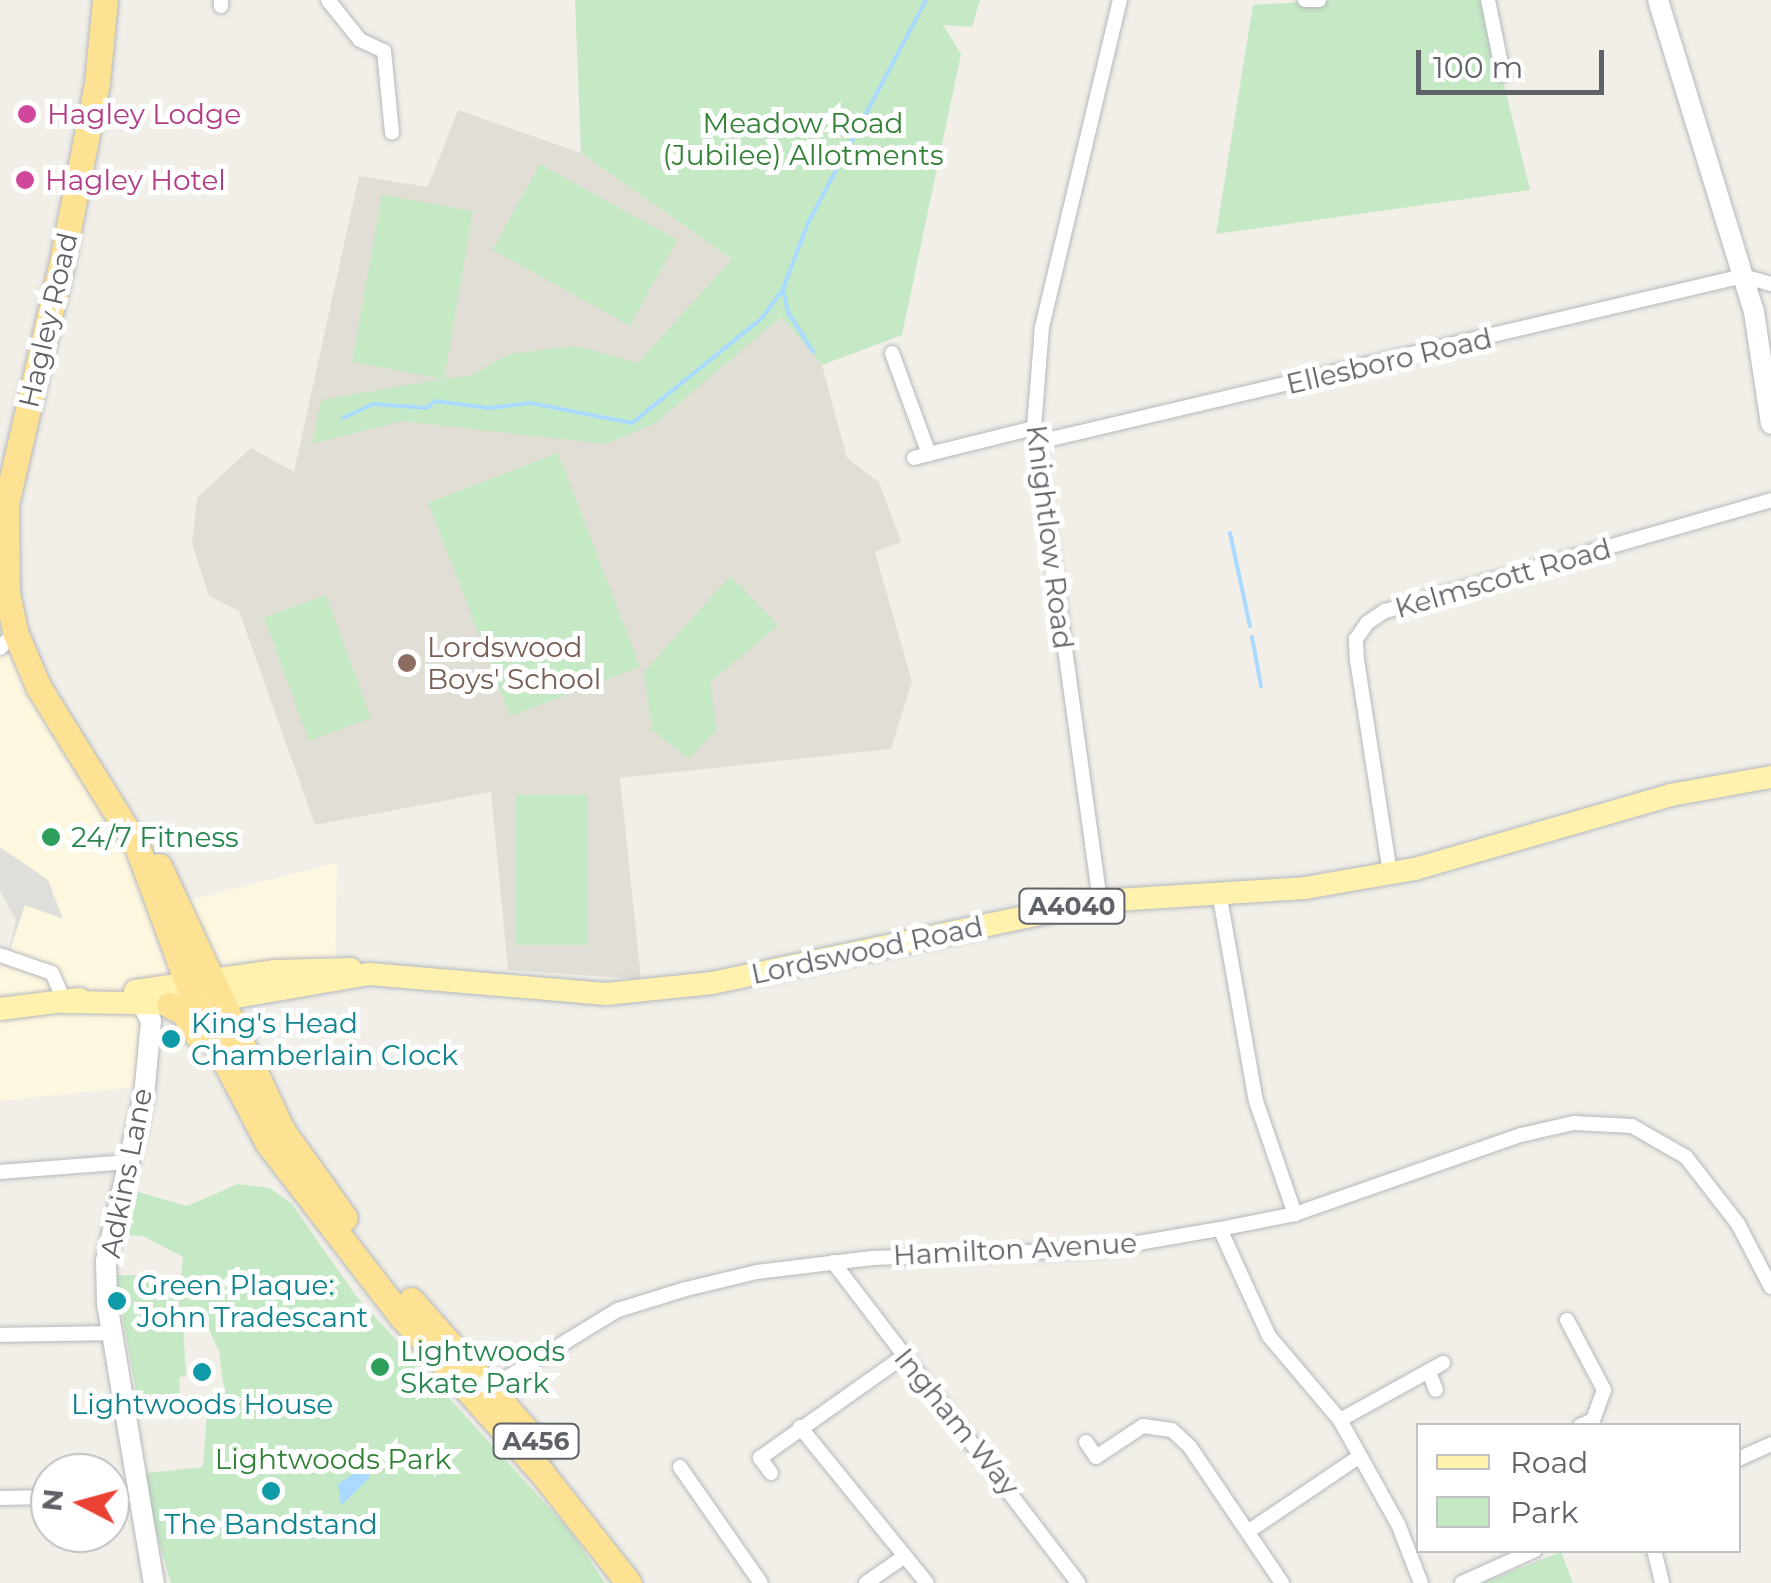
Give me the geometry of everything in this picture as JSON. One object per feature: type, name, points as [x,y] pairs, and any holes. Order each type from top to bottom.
[{"type":"highway","name":"Hagley Road","points":[[105,0],[68,229],[6,505],[7,634],[137,846],[155,858],[177,896],[204,994]]},
{"type":"highway","name":"A456","points":[[204,994],[232,1082]]},
{"type":"highway","name":"A456","points":[[204,994],[282,1130],[629,1583]]},
{"type":"highway","name":"A456","points":[[169,1005],[189,1018],[203,1048],[232,1082],[267,1142],[339,1238],[485,1395],[648,1583]]},
{"type":"main road","name":"Lordswood Road","points":[[204,994],[369,974],[606,994],[712,983],[1100,901],[1305,888],[1390,873],[1671,795],[1771,777]]},
{"type":"main road","points":[[66,1002],[169,1005],[204,994]]},
{"type":"main road","points":[[0,1009],[204,994]]},
{"type":"street","points":[[328,0],[360,40],[384,51],[392,133]]},
{"type":"street","name":"Knightlow Road","points":[[1100,901],[1034,435],[1042,327],[1120,0]]},
{"type":"street","points":[[1305,0],[1319,0]]},
{"type":"street","points":[[1488,0],[1503,74]]},
{"type":"street","points":[[1658,0],[1743,276],[1762,360],[1771,424]]},
{"type":"street","points":[[1743,276],[1771,284]]},
{"type":"street","name":"Ellesboro Road","points":[[892,352],[921,456],[1034,435],[1743,276]]},
{"type":"street","points":[[1762,360],[1771,340]]},
{"type":"street","name":"Kelmscott Road","points":[[1390,873],[1357,661],[1356,639],[1368,622],[1385,611],[1771,500]]},
{"type":"street","points":[[1218,892],[1256,1100],[1295,1214]]},
{"type":"street","points":[[0,955],[52,974],[66,1002]]},
{"type":"street","name":"Adkins Lane","points":[[141,1002],[151,1022],[145,1086],[106,1262],[112,1333],[154,1583]]},
{"type":"street","name":"Hamilton Avenue","points":[[485,1395],[618,1310],[757,1272],[833,1262],[1103,1249],[1220,1229],[1295,1214],[1521,1134],[1574,1123],[1632,1126],[1686,1157],[1738,1224],[1771,1287]]},
{"type":"street","points":[[0,1172],[128,1162]]},
{"type":"street","points":[[1220,1229],[1270,1336],[1340,1420],[1421,1583]]},
{"type":"street","name":"Ingham Way","points":[[833,1262],[1078,1583]]},
{"type":"street","points":[[1567,1320],[1604,1390],[1604,1402],[1584,1423]]},
{"type":"street","points":[[0,1335],[112,1333]]},
{"type":"street","points":[[771,1473],[760,1458],[904,1356]]},
{"type":"street","points":[[1340,1420],[1436,1368],[1436,1390]]},
{"type":"street","points":[[1086,1442],[1096,1457],[1143,1426],[1172,1430],[1249,1531],[1282,1583]]},
{"type":"street","points":[[800,1428],[927,1583]]},
{"type":"street","points":[[1741,1458],[1771,1444]]},
{"type":"street","points":[[1249,1531],[1360,1456]]},
{"type":"street","points":[[680,1467],[761,1583]]},
{"type":"street","points":[[130,1496],[138,1496]]},
{"type":"street","points":[[0,1498],[30,1497]]},
{"type":"street","points":[[1462,1583],[1528,1553]]},
{"type":"street","points":[[1655,1553],[1662,1583]]},
{"type":"street","points":[[866,1583],[905,1556]]},
{"type":"shaded area","points":[[458,110],[581,153],[732,259],[822,365],[847,458],[879,482],[901,542],[875,552],[912,682],[891,749],[620,778],[641,979],[508,970],[491,792],[315,825],[239,611],[209,596],[192,543],[197,498],[251,448],[294,472],[359,176],[428,187]]},
{"type":"shaded area","points":[[15,632],[171,905],[337,863],[335,975],[144,998],[145,1086],[0,1101],[0,955],[8,957],[25,905],[62,917],[41,880],[0,847],[0,648]]},
{"type":"shaded area","points":[[0,847],[48,880],[63,919],[25,905],[7,958],[16,920],[0,891]]},
{"type":"green space","name":"Meadow Road (Jubilee) Allotments","points":[[575,0],[980,0],[972,27],[943,25],[961,54],[902,335],[822,365],[781,317],[654,424],[605,444],[402,421],[312,444],[321,400],[443,379],[352,362],[382,195],[473,211],[444,379],[470,376],[509,354],[576,346],[638,363],[732,259],[581,153]]},
{"type":"green space","points":[[1336,0],[1483,0],[1530,190],[1216,234],[1253,5]]},
{"type":"green space","points":[[540,164],[677,240],[630,326],[492,250]]},
{"type":"green space","points":[[558,453],[640,667],[510,717],[428,503]]},
{"type":"green space","points":[[730,576],[778,625],[710,682],[717,729],[689,759],[652,730],[644,672]]},
{"type":"green space","points":[[326,595],[371,718],[309,741],[264,618]]},
{"type":"green space","points":[[516,795],[587,795],[587,945],[516,945]]},
{"type":"green space","name":"Lightwoods Park","points":[[238,1184],[270,1188],[291,1203],[356,1296],[572,1533],[605,1583],[171,1583],[139,1474],[203,1467],[210,1401],[225,1396],[219,1351],[198,1306],[182,1307],[186,1376],[179,1377],[180,1393],[137,1397],[115,1275],[181,1276],[183,1257],[143,1236],[119,1235],[131,1190],[187,1206]]},
{"type":"green space","points":[[1561,1553],[1573,1583],[1482,1583]]},
{"type":"water","points":[[373,1460],[369,1478],[341,1506],[338,1484]]},
{"type":"waterway","points":[[343,418],[373,404],[427,408],[435,401],[489,408],[530,403],[632,423],[762,318],[783,289],[808,223],[926,0]]},
{"type":"waterway","points":[[783,289],[788,312],[813,352]]},
{"type":"waterway","points":[[1230,533],[1250,626]]},
{"type":"waterway","points":[[1252,637],[1261,686]]},
{"type":"place","name":"Hagley Lodge","points":[[27,114]]},
{"type":"place","name":"Hagley Hotel","points":[[25,180]]},
{"type":"place","name":"Lordswood Boys' School","points":[[407,663]]},
{"type":"place","name":"24/7 Fitness","points":[[51,837]]},
{"type":"place","name":"King's Head Chamberlain Clock","points":[[171,1039]]},
{"type":"place","name":"Green Plaque: John Tradescant","points":[[117,1301]]},
{"type":"place","name":"Lightwoods Skate Park","points":[[380,1367]]},
{"type":"place","name":"Lightwoods House","points":[[202,1372]]},
{"type":"place","name":"The Bandstand","points":[[271,1491]]}]
